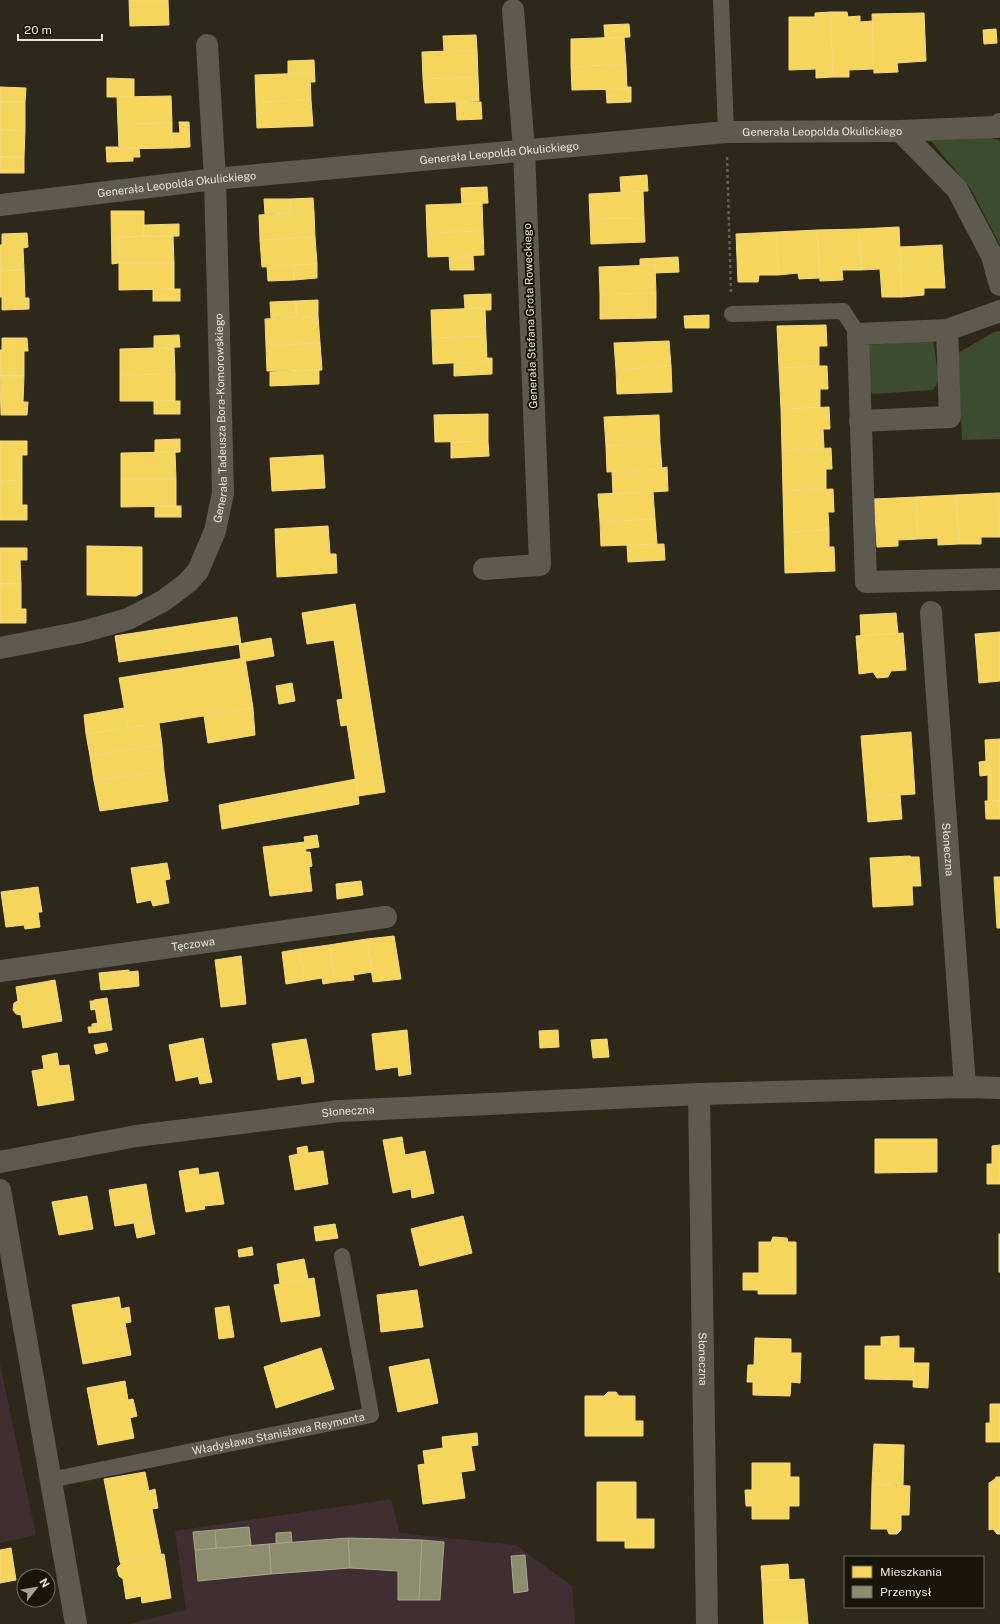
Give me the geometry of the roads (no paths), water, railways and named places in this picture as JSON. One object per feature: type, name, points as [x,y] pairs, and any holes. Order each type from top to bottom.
[{"type":"street","name":"Generała Stefana Grota Roweckiego","points":[[484,569],[540,565],[524,150],[513,10]]},
{"type":"street","name":"Generała Tadeusza Bora-Komorowskiego","points":[[0,648],[82,632],[128,619],[163,601],[188,584],[198,571],[215,530],[223,493],[215,179],[207,45]]},
{"type":"street","name":"Generała Leopolda Okulickiego","points":[[0,205],[215,179],[726,132],[900,131],[997,127],[1000,124]]},
{"type":"street","points":[[900,131],[957,188],[992,256],[1000,285]]},
{"type":"street","points":[[1000,310],[947,330],[858,334],[866,582],[1000,579]]},
{"type":"street","points":[[860,421],[950,417],[947,330]]},
{"type":"street","name":"Słoneczna","points":[[931,612],[965,1087]]},
{"type":"street","name":"Tęczowa","points":[[0,972],[386,917]]},
{"type":"street","name":"Słoneczna","points":[[0,1162],[136,1136],[339,1111],[699,1094],[965,1087],[1000,1088]]},
{"type":"street","name":"Słoneczna","points":[[699,1094],[707,1624]]},
{"type":"street","points":[[0,1190],[76,1624]]},
{"type":"lane","points":[[721,0],[726,132]]},
{"type":"lane","points":[[732,314],[843,311],[858,334]]},
{"type":"lane","name":"Władysława Stanisława Reymonta","points":[[50,1480],[371,1415],[342,1256]]}]
